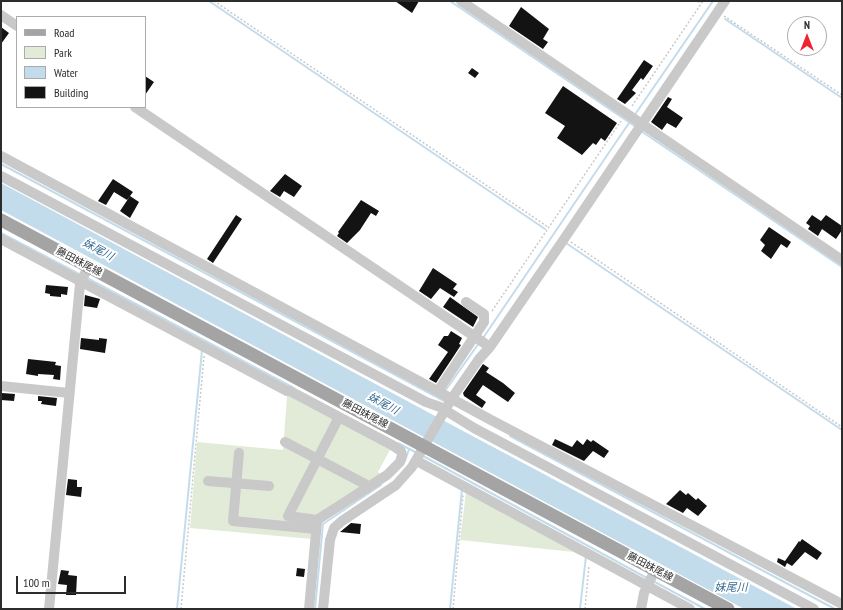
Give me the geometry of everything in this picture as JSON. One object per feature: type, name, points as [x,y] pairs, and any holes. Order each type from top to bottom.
[{"type":"main road","name":"藤田妹尾線","points":[[1,220],[84,275],[422,452],[651,579],[728,609]]},
{"type":"street","points":[[461,1],[624,117],[842,260]]},
{"type":"street","points":[[438,391],[565,238],[724,1]]},
{"type":"street","points":[[1,15],[16,25]]},
{"type":"street","points":[[136,108],[479,341]]},
{"type":"street","points":[[1,156],[40,186],[426,402],[448,406],[842,604]]},
{"type":"street","points":[[1,176],[40,186],[438,391],[448,406],[488,436],[814,609]]},
{"type":"street","points":[[1,240],[84,275],[204,347],[401,451],[402,456],[396,468],[338,524],[332,533],[323,609]]},
{"type":"street","points":[[49,609],[69,393],[84,275]]},
{"type":"street","points":[[239,453],[232,521],[316,524],[377,487],[401,481],[422,452],[448,406],[479,359],[479,341],[484,322],[484,314],[466,302]]},
{"type":"street","points":[[1,386],[69,393]]},
{"type":"street","points":[[316,524],[288,516],[316,458],[339,417]]},
{"type":"street","points":[[285,442],[365,484],[377,487]]},
{"type":"street","points":[[422,452],[464,487],[588,554],[651,579],[690,609]]},
{"type":"street","points":[[208,481],[269,486]]},
{"type":"street","points":[[309,609],[316,524]]},
{"type":"street","points":[[641,609],[644,593],[651,579]]},
{"type":"path","points":[[214,1],[548,227]]},
{"type":"path","points":[[484,322],[703,1]]},
{"type":"path","points":[[718,11],[842,95]]},
{"type":"path","points":[[565,238],[842,427]]},
{"type":"path","points":[[181,609],[204,347]]},
{"type":"path","points":[[453,609],[464,487]]},
{"type":"path","points":[[585,609],[588,554]]},
{"type":"green space","points":[[290,392],[392,446],[378,472],[384,476],[316,517],[312,539],[190,528],[197,442],[283,450],[287,396]]},
{"type":"green space","points":[[466,492],[584,554],[579,555],[574,552],[460,540]]},
{"type":"water","name":"妹尾川","points":[[1,183],[797,609],[744,609],[1,210]]},
{"type":"building","points":[[395,1],[419,1],[412,13]]},
{"type":"building","points":[[521,7],[549,29],[543,39],[548,42],[543,49],[509,26]]},
{"type":"building","points":[[1,27],[9,33],[1,44]]},
{"type":"building","points":[[644,60],[653,66],[643,80],[641,78],[632,90],[636,93],[625,104],[617,99]]},
{"type":"building","points":[[472,68],[479,73],[475,78],[468,73]]},
{"type":"building","points":[[146,77],[154,82],[146,94]]},
{"type":"building","points":[[563,86],[617,123],[605,141],[601,138],[596,145],[593,143],[582,155],[557,138],[565,126],[545,113]]},
{"type":"building","points":[[668,97],[672,99],[667,107],[683,118],[676,128],[667,123],[662,130],[651,122]]},
{"type":"building","points":[[285,174],[302,186],[294,197],[284,191],[280,197],[270,191]]},
{"type":"building","points":[[113,179],[133,192],[127,200],[114,192],[106,205],[98,201]]},
{"type":"building","points":[[130,196],[139,202],[130,218],[120,211]]},
{"type":"building","points":[[361,200],[379,211],[376,216],[371,213],[360,230],[347,243],[337,236],[339,233],[338,232]]},
{"type":"building","points":[[236,215],[242,219],[213,263],[207,259]]},
{"type":"building","points":[[812,215],[821,221],[826,215],[842,226],[842,230],[836,239],[822,229],[818,236],[808,229],[810,226],[806,223]]},
{"type":"building","points":[[769,227],[791,242],[787,248],[781,244],[771,259],[761,251],[765,245],[760,240]]},
{"type":"building","points":[[433,268],[457,284],[453,289],[458,292],[454,297],[440,288],[431,299],[419,291]]},
{"type":"building","points":[[46,285],[68,287],[67,295],[61,294],[61,297],[50,296],[50,294],[45,293]]},
{"type":"building","points":[[85,295],[100,299],[97,308],[84,306]]},
{"type":"building","points":[[450,297],[478,317],[473,327],[443,307]]},
{"type":"building","points":[[451,331],[462,338],[459,344],[461,345],[436,383],[429,379],[448,352],[438,345],[444,336],[448,336]]},
{"type":"building","points":[[81,338],[99,340],[99,338],[107,339],[105,353],[80,349]]},
{"type":"building","points":[[28,359],[56,362],[55,365],[61,366],[60,380],[53,379],[54,375],[38,374],[38,376],[26,374]]},
{"type":"building","points":[[483,364],[489,368],[486,372],[515,393],[508,402],[483,385],[476,395],[486,402],[482,408],[464,396],[463,393]]},
{"type":"building","points":[[2,393],[15,394],[14,401],[1,400]]},
{"type":"building","points":[[38,396],[57,398],[56,406],[41,404],[42,401],[38,401]]},
{"type":"building","points":[[555,439],[572,447],[577,440],[583,445],[587,439],[591,442],[593,440],[609,451],[604,458],[593,451],[584,461],[552,445]]},
{"type":"building","points":[[68,479],[77,480],[77,487],[82,487],[81,497],[66,495]]},
{"type":"building","points":[[680,490],[686,495],[688,493],[696,500],[698,498],[707,506],[698,516],[687,508],[683,513],[666,504]]},
{"type":"building","points":[[351,523],[361,524],[360,534],[340,532]]},
{"type":"building","points":[[802,539],[822,553],[817,560],[805,552],[792,566],[787,563],[785,567],[777,562],[778,558],[785,561]]},
{"type":"building","points":[[297,568],[305,569],[304,577],[296,576]]},
{"type":"building","points":[[61,570],[69,571],[68,575],[77,576],[76,595],[66,595],[67,585],[58,584]]},
{"type":"waterway","points":[[209,1],[545,229]]},
{"type":"waterway","points":[[450,1],[636,127]]},
{"type":"waterway","points":[[636,113],[713,1]]},
{"type":"waterway","points":[[725,19],[842,98]]},
{"type":"waterway","points":[[483,338],[629,123]]},
{"type":"waterway","points":[[641,131],[842,267]]},
{"type":"waterway","points":[[1,164],[446,402]]},
{"type":"waterway","points":[[1,233],[81,275]]},
{"type":"waterway","points":[[566,243],[842,430]]},
{"type":"waterway","points":[[87,278],[292,387]]},
{"type":"waterway","points":[[445,391],[479,343]]},
{"type":"waterway","points":[[177,609],[202,350]]},
{"type":"waterway","points":[[510,436],[835,609]]},
{"type":"waterway","points":[[398,443],[417,453]]},
{"type":"waterway","points":[[405,461],[409,449]]},
{"type":"waterway","points":[[423,456],[647,578]]},
{"type":"waterway","points":[[315,609],[323,524],[381,485]]},
{"type":"waterway","points":[[450,609],[462,489]]},
{"type":"waterway","points":[[580,609],[586,556]]},
{"type":"waterway","points":[[653,581],[705,609]]}]
